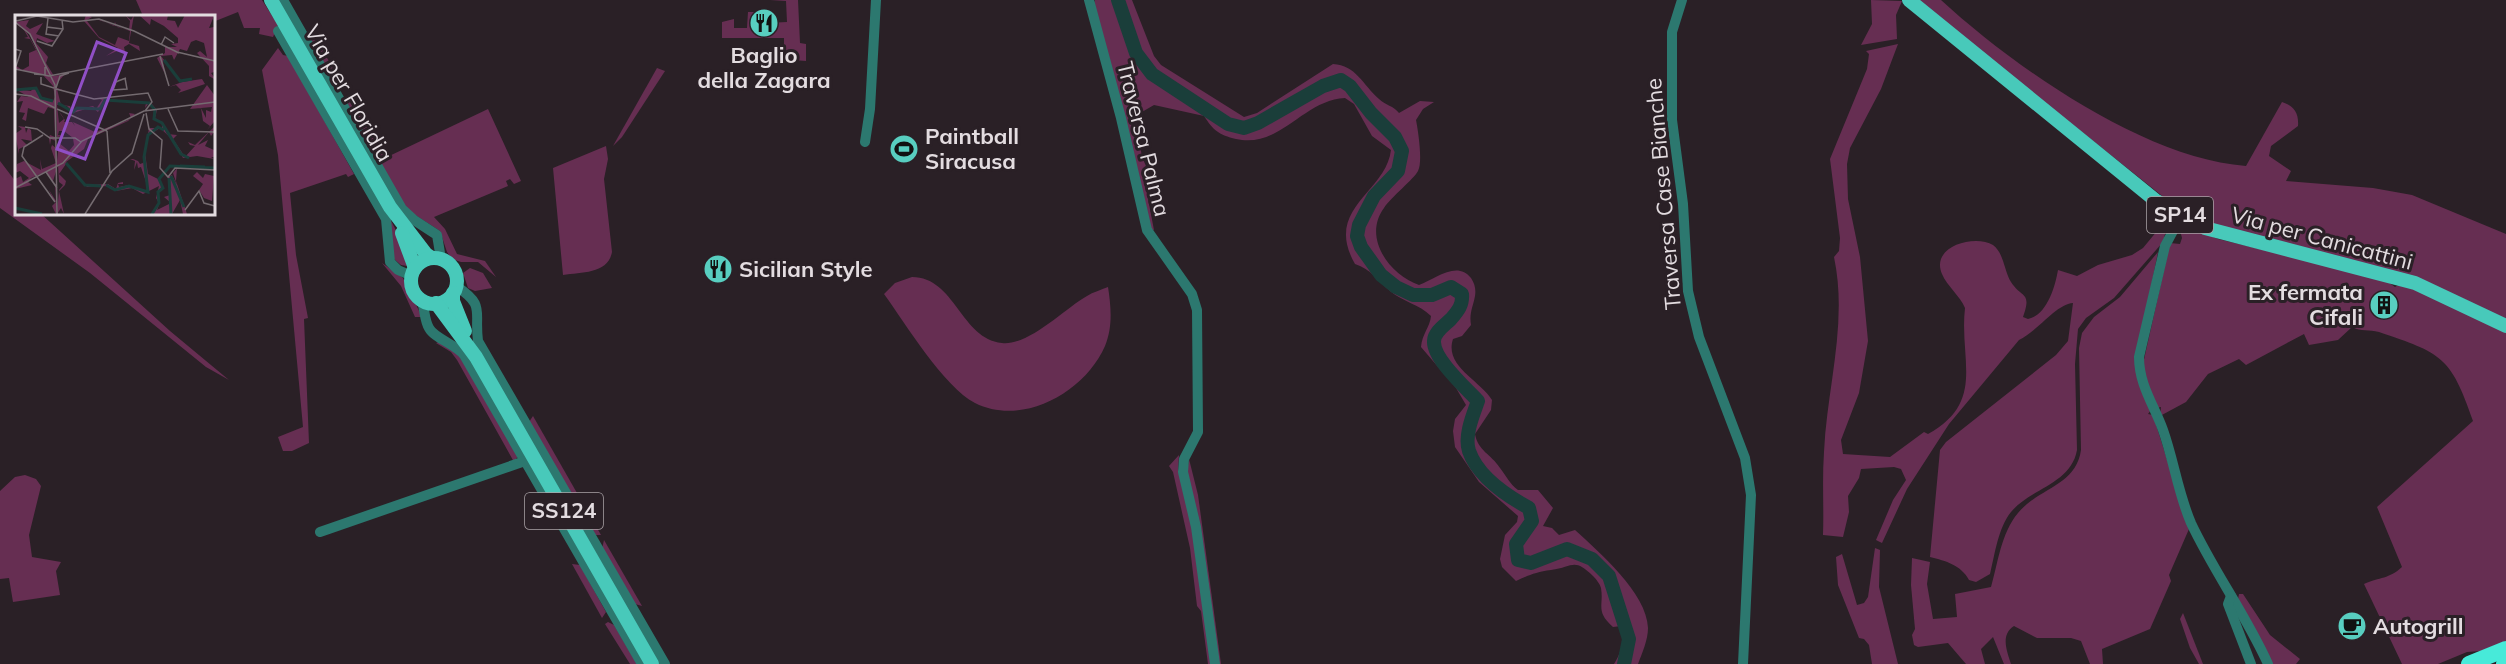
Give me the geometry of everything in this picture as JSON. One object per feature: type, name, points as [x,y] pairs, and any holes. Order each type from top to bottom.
[{"type":"highway","points":[[2469,664],[2506,649]]},
{"type":"main road","name":"Via per Floridia","points":[[271,0],[390,207]]},
{"type":"main road","name":"Via per Canicattini","points":[[1909,0],[2155,200],[2181,216],[2205,228],[2239,239],[2415,283],[2506,326]]},
{"type":"main road","points":[[390,207],[421,248],[454,269],[453,301],[476,357]]},
{"type":"main road","points":[[390,207],[413,272],[413,291],[430,302],[476,357]]},
{"type":"main road","points":[[413,272],[424,260],[436,258]]},
{"type":"main road","points":[[430,302],[446,300],[454,289]]},
{"type":"main road","name":"SS124","points":[[476,357],[652,664]]},
{"type":"street","points":[[283,0],[402,208],[414,220],[437,235],[436,258]]},
{"type":"street","points":[[865,142],[870,109],[876,0]]},
{"type":"street","name":"Traversa Palma","points":[[1089,0],[1147,230],[1192,294],[1197,310],[1198,432],[1184,459],[1183,472],[1196,527],[1215,664]]},
{"type":"street","name":"Traversa Case Bianche","points":[[1682,0],[1671,39],[1672,120],[1683,204],[1688,291],[1699,337],[1745,458],[1751,495],[1743,664]]},
{"type":"street","points":[[278,31],[386,219],[390,262],[398,270],[413,272]]},
{"type":"street","points":[[2181,216],[2165,246],[2139,357],[2140,375],[2170,449],[2182,500],[2191,524],[2268,664]]},
{"type":"street","points":[[454,289],[477,303],[478,341],[665,664]]},
{"type":"street","points":[[430,302],[426,320],[431,332],[451,343],[464,355],[642,664]]},
{"type":"street","points":[[320,532],[525,461]]},
{"type":"street","points":[[2231,596],[2228,604],[2251,664]]},
{"type":"shaded area","points":[[136,0],[262,0],[278,25],[273,37],[259,34],[260,28],[244,28],[238,12],[214,22],[214,15],[143,15]]},
{"type":"shaded area","points":[[770,0],[798,0],[800,43],[806,44],[806,61],[780,59],[780,48],[784,47],[784,38],[722,38],[722,22],[734,19],[734,28],[747,28],[748,12],[762,12],[767,23],[787,22],[786,1]]},
{"type":"shaded area","points":[[1095,0],[1132,0],[1154,56],[1161,65],[1244,117],[1257,113],[1333,64],[1348,68],[1373,94],[1399,113],[1420,101],[1434,102],[1423,109],[1416,120],[1420,154],[1418,171],[1384,208],[1376,231],[1378,243],[1389,264],[1408,280],[1419,285],[1453,271],[1465,273],[1471,278],[1475,296],[1471,325],[1462,336],[1453,339],[1452,349],[1458,365],[1492,400],[1491,410],[1475,434],[1477,440],[1482,449],[1518,490],[1538,490],[1553,508],[1543,526],[1552,528],[1559,535],[1575,530],[1608,561],[1631,587],[1646,615],[1648,628],[1646,642],[1638,664],[1614,664],[1622,646],[1621,626],[1613,627],[1604,617],[1601,608],[1600,586],[1587,570],[1573,565],[1529,575],[1516,581],[1502,567],[1500,559],[1505,535],[1517,522],[1518,516],[1479,482],[1455,447],[1453,431],[1455,419],[1466,405],[1456,388],[1421,347],[1431,316],[1395,295],[1370,272],[1355,264],[1347,245],[1346,229],[1351,215],[1387,165],[1391,150],[1372,136],[1354,104],[1345,98],[1330,101],[1316,107],[1279,131],[1252,140],[1236,139],[1221,134],[1204,116],[1154,105],[1135,116],[1142,157],[1149,173],[1144,178],[1154,230],[1150,229],[1093,7]]},
{"type":"shaded area","points":[[1871,0],[1902,1],[1896,15],[1897,39],[1861,45],[1872,24]]},
{"type":"shaded area","points":[[1916,0],[1941,0],[2005,53],[2083,106],[2166,147],[2207,160],[2246,166],[2282,102],[2286,104],[2297,114],[2298,126],[2271,146],[2269,156],[2291,171],[2286,181],[2373,188],[2412,195],[2506,234],[2506,320],[2464,299],[2206,222],[2166,199]]},
{"type":"shaded area","points":[[313,33],[343,86],[337,86],[310,39]]},
{"type":"shaded area","points":[[1898,44],[1881,89],[1850,148],[1847,164],[1848,199],[1860,257],[1868,341],[1859,393],[1841,440],[1843,454],[1890,457],[1924,432],[1928,434],[1946,422],[1957,408],[1964,394],[1966,378],[1965,308],[1942,274],[1940,264],[1942,256],[1948,250],[1956,245],[1976,241],[1985,242],[1997,248],[2011,282],[2026,299],[2023,317],[2028,319],[2035,316],[2045,306],[2055,284],[2058,270],[2077,276],[2098,265],[2132,255],[2143,248],[2162,225],[2158,207],[2168,222],[2163,242],[2114,298],[2086,318],[2078,329],[2075,364],[2077,450],[2073,461],[2059,478],[2019,504],[2011,512],[2000,533],[1990,574],[1976,582],[1969,580],[1952,564],[1930,557],[1940,450],[1946,442],[2056,355],[2068,341],[2073,303],[2060,308],[2019,340],[1949,424],[1907,489],[1882,543],[1876,540],[1893,500],[1906,480],[1901,469],[1894,467],[1861,469],[1859,478],[1848,496],[1849,512],[1843,537],[1823,535],[1824,452],[1839,306],[1834,257],[1839,251],[1840,238],[1830,159],[1867,69],[1869,54],[1866,51]]},
{"type":"shaded area","points":[[278,48],[283,55],[288,56],[354,174],[348,177],[346,174],[290,193],[296,255],[308,318],[304,319],[309,443],[292,451],[283,451],[278,437],[303,427],[278,155],[262,70]]},
{"type":"shaded area","points":[[657,68],[665,71],[622,137],[613,146]]},
{"type":"shaded area","points":[[348,95],[385,158],[488,109],[521,181],[514,184],[510,179],[506,181],[508,186],[434,217],[445,229],[457,254],[485,261],[496,277],[478,262],[461,262],[452,259],[447,252],[440,231],[406,209],[344,100]]},
{"type":"shaded area","points":[[606,146],[608,159],[604,179],[612,252],[610,259],[593,271],[563,275],[553,168]]},
{"type":"shaded area","points":[[0,161],[15,181],[15,214],[41,214],[170,331],[229,380],[206,367],[90,273],[0,208]]},
{"type":"shaded area","points":[[389,217],[399,236],[407,266],[401,265],[394,259]]},
{"type":"shaded area","points":[[2188,227],[2218,239],[2384,279],[2395,287],[2402,283],[2506,331],[2506,641],[2481,651],[2467,652],[2438,664],[2402,664],[2364,584],[2388,576],[2402,567],[2377,507],[2473,421],[2458,383],[2450,370],[2430,352],[2379,332],[2352,327],[2338,340],[2309,345],[2304,334],[2246,365],[2239,359],[2208,374],[2186,402],[2160,416],[2161,407],[2157,408],[2149,393],[2143,364],[2170,243],[2180,244],[2182,238],[2180,230]]},
{"type":"shaded area","points":[[2158,252],[2136,361],[2151,410],[2148,414],[2153,415],[2189,529],[2169,575],[2171,581],[2150,629],[2102,649],[2103,664],[2090,664],[2081,641],[2071,638],[2037,638],[2014,626],[2006,639],[2006,649],[2011,664],[2004,664],[1993,637],[1981,649],[1985,664],[1966,664],[1948,643],[1918,647],[1914,645],[1912,558],[1930,562],[1927,584],[1933,619],[1957,617],[1955,594],[1991,587],[2001,548],[2012,521],[2026,505],[2072,472],[2078,462],[2081,450],[2079,348],[2082,333],[2094,317],[2120,297]]},
{"type":"shaded area","points":[[382,263],[403,278],[422,317],[415,317],[401,286]]},
{"type":"shaded area","points":[[470,268],[483,273],[492,288],[475,291],[468,288],[463,273]]},
{"type":"shaded area","points":[[912,277],[927,280],[938,287],[977,331],[988,339],[1002,343],[1023,339],[1035,333],[1087,296],[1108,287],[1111,317],[1108,339],[1096,363],[1083,378],[1068,391],[1050,401],[1032,408],[1013,411],[994,409],[975,403],[963,395],[938,369],[884,294],[895,283]]},
{"type":"shaded area","points":[[442,341],[457,352],[518,456],[514,462],[457,360],[451,352],[436,343]]},
{"type":"shaded area","points":[[533,416],[601,535],[594,535],[529,422]]},
{"type":"shaded area","points":[[1179,455],[1178,470],[1193,530],[1211,664],[1208,664],[1201,611],[1197,606],[1190,548],[1173,472],[1169,466]]},
{"type":"shaded area","points":[[1189,459],[1198,495],[1221,664],[1216,664],[1187,473]]},
{"type":"shaded area","points":[[25,475],[36,479],[41,486],[29,535],[32,557],[61,562],[56,571],[60,595],[13,602],[9,578],[0,579],[0,491],[15,477]]},
{"type":"shaded area","points":[[604,540],[642,606],[635,604],[602,549]]},
{"type":"shaded area","points":[[1875,548],[1880,550],[1879,587],[1898,664],[1872,664],[1869,645],[1864,639],[1859,638],[1838,585],[1836,557],[1842,554],[1857,605],[1864,603],[1868,597]]},
{"type":"shaded area","points":[[572,564],[580,565],[606,612],[602,618]]},
{"type":"shaded area","points":[[2239,594],[2243,594],[2270,635],[2300,659],[2296,664],[2272,664],[2238,599]]},
{"type":"shaded area","points":[[2183,613],[2203,664],[2199,664],[2190,648],[2180,619]]},
{"type":"shaded area","points":[[608,622],[614,625],[637,664],[630,664],[605,624]]},
{"type":"waterway","points":[[1118,0],[1136,53],[1152,74],[1228,124],[1244,128],[1258,123],[1323,86],[1341,80],[1350,86],[1371,113],[1395,137],[1402,151],[1398,171],[1374,196],[1359,225],[1357,236],[1361,247],[1381,275],[1396,287],[1413,295],[1432,295],[1451,287],[1462,294],[1461,305],[1438,332],[1434,341],[1435,348],[1444,364],[1478,401],[1468,432],[1469,451],[1486,477],[1503,492],[1529,508],[1532,521],[1516,544],[1518,560],[1531,563],[1567,549],[1592,559],[1609,576],[1629,639],[1624,664]]},
{"type":"place","name":"Baglio della Zagara","points":[[764,23]]},
{"type":"place","name":"Paintball Siracusa","points":[[904,149]]},
{"type":"place","name":"Sicilian Style","points":[[718,269]]},
{"type":"place","name":"Ex fermata Cifali","points":[[2384,305]]},
{"type":"place","name":"Autogrill","points":[[2352,626]]}]
